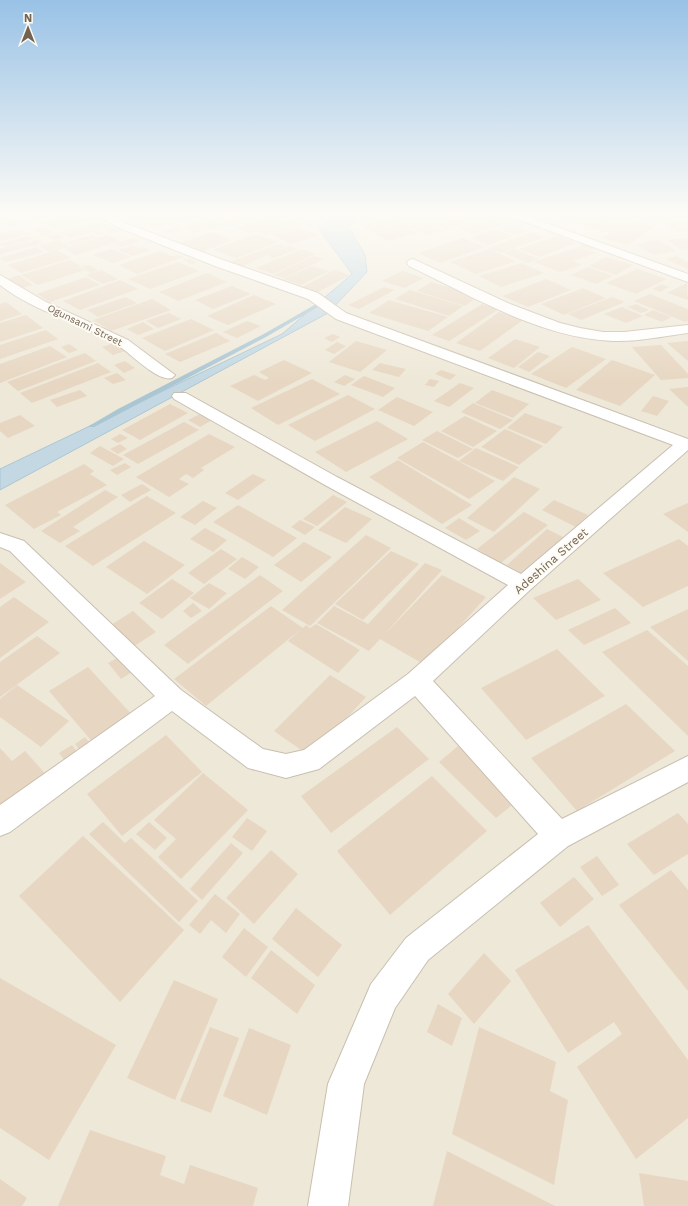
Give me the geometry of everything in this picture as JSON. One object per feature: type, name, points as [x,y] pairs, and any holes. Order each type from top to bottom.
[{"type":"street","points":[[238,269],[313,296],[341,316],[686,444]]},
{"type":"street","points":[[427,269],[529,316],[569,330],[588,334],[621,336],[688,329]]},
{"type":"street","points":[[664,269],[688,278]]},
{"type":"street","name":"Ogunsami Street","points":[[0,279],[9,288],[48,308],[118,340],[167,375]]},
{"type":"street","points":[[180,396],[331,481],[523,584]]},
{"type":"street","name":"Adeshina Street","points":[[0,540],[17,546],[172,697],[256,760],[286,766],[310,761],[417,680],[523,584],[686,444]]},
{"type":"street","points":[[417,680],[558,836]]},
{"type":"street","points":[[0,822],[172,697]]},
{"type":"street","points":[[328,1206],[346,1084],[383,996],[417,949],[558,836],[688,768]]},
{"type":"shaded area","points":[[0,269],[688,269],[688,1206],[0,1206]]},
{"type":"water","points":[[349,269],[367,269],[367,272],[328,313],[0,490],[0,469],[282,334],[352,274]]},
{"type":"building","points":[[15,269],[33,269],[21,273]]},
{"type":"building","points":[[40,269],[85,270],[38,285],[21,275]]},
{"type":"building","points":[[85,269],[98,270],[91,273]]},
{"type":"building","points":[[128,269],[150,269],[137,274]]},
{"type":"building","points":[[157,269],[195,269],[199,271],[150,289],[128,279]]},
{"type":"building","points":[[260,269],[283,269],[273,274]]},
{"type":"building","points":[[286,269],[302,269],[284,278],[274,275]]},
{"type":"building","points":[[305,269],[323,269],[329,271],[301,285],[283,279]]},
{"type":"building","points":[[466,269],[491,269],[476,274]]},
{"type":"building","points":[[501,269],[536,269],[544,273],[501,287],[479,276]]},
{"type":"building","points":[[553,269],[568,269],[560,272]]},
{"type":"building","points":[[583,269],[594,269],[613,276],[596,284],[571,275]]},
{"type":"building","points":[[599,269],[626,269],[616,275]]},
{"type":"building","points":[[636,269],[667,279],[636,294],[606,283]]},
{"type":"building","points":[[101,270],[118,279],[103,284],[86,275]]},
{"type":"building","points":[[334,270],[350,275],[316,293],[300,288]]},
{"type":"building","points":[[402,271],[424,278],[404,288],[382,281]]},
{"type":"building","points":[[207,273],[227,282],[178,301],[159,292]]},
{"type":"building","points":[[19,275],[33,285],[22,288],[8,279]]},
{"type":"building","points":[[86,277],[100,285],[50,302],[37,294]]},
{"type":"building","points":[[546,279],[571,290],[528,307],[502,296]]},
{"type":"building","points":[[120,280],[138,289],[80,310],[63,301]]},
{"type":"building","points":[[431,282],[479,296],[465,306],[417,291]]},
{"type":"building","points":[[687,283],[688,300],[667,293]]},
{"type":"building","points":[[662,284],[669,287],[660,292],[652,289]]},
{"type":"building","points":[[232,286],[251,294],[213,309],[195,300]]},
{"type":"building","points":[[384,287],[395,290],[359,309],[348,305]]},
{"type":"building","points":[[583,288],[606,298],[564,315],[541,304]]},
{"type":"building","points":[[410,290],[463,306],[449,316],[395,299]]},
{"type":"building","points":[[650,294],[688,309],[688,321],[685,322],[634,301]]},
{"type":"building","points":[[254,295],[276,304],[228,325],[207,316]]},
{"type":"building","points":[[126,297],[137,303],[98,317],[87,310]]},
{"type":"building","points":[[612,297],[625,302],[581,320],[568,314]]},
{"type":"building","points":[[152,299],[171,310],[111,331],[93,320]]},
{"type":"building","points":[[389,300],[448,317],[428,331],[369,313]]},
{"type":"building","points":[[6,302],[22,314],[0,321],[0,304]]},
{"type":"building","points":[[482,304],[499,309],[449,341],[432,335]]},
{"type":"building","points":[[636,304],[649,310],[641,313],[627,307]]},
{"type":"building","points":[[622,307],[643,316],[626,323],[604,314]]},
{"type":"building","points":[[653,310],[671,317],[662,322],[644,315]]},
{"type":"building","points":[[499,312],[523,320],[480,351],[456,343]]},
{"type":"building","points":[[169,313],[181,319],[158,328],[146,321]]},
{"type":"building","points":[[26,315],[43,328],[0,342],[0,323]]},
{"type":"building","points":[[191,319],[214,330],[165,351],[142,338]]},
{"type":"building","points":[[247,321],[261,326],[237,338],[223,332]]},
{"type":"building","points":[[143,322],[154,329],[138,335],[127,329]]},
{"type":"building","points":[[46,330],[58,339],[0,359],[0,345]]},
{"type":"building","points":[[216,333],[230,341],[180,362],[165,354]]},
{"type":"building","points":[[333,334],[340,337],[332,342],[324,338]]},
{"type":"building","points":[[515,339],[540,347],[514,368],[488,358]]},
{"type":"building","points":[[356,341],[387,350],[360,372],[329,362]]},
{"type":"building","points":[[688,341],[688,361],[667,343]]},
{"type":"building","points":[[337,342],[346,346],[334,354],[325,350]]},
{"type":"building","points":[[114,343],[125,351],[113,355],[102,347]]},
{"type":"building","points":[[69,344],[78,350],[69,353],[61,347]]},
{"type":"building","points":[[661,345],[688,374],[688,378],[661,380],[632,347]]},
{"type":"building","points":[[50,346],[67,357],[0,383],[0,364]]},
{"type":"building","points":[[572,347],[606,359],[566,388],[531,374]]},
{"type":"building","points":[[538,352],[550,356],[529,372],[518,367]]},
{"type":"building","points":[[85,353],[96,361],[18,391],[7,382]]},
{"type":"building","points":[[284,360],[312,373],[258,401],[230,386],[254,375],[265,380],[269,378],[259,372]]},
{"type":"building","points":[[612,360],[655,375],[620,406],[576,390]]},
{"type":"building","points":[[125,361],[135,368],[124,373],[114,365]]},
{"type":"building","points":[[98,363],[111,372],[32,403],[20,393]]},
{"type":"building","points":[[380,363],[406,369],[399,377],[372,370]]},
{"type":"building","points":[[441,370],[456,375],[450,380],[435,374]]},
{"type":"building","points":[[117,373],[126,380],[113,384],[104,378]]},
{"type":"building","points":[[345,375],[355,379],[344,386],[334,382]]},
{"type":"building","points":[[364,376],[395,388],[383,397],[351,385]]},
{"type":"building","points":[[312,379],[340,394],[278,425],[251,408]]},
{"type":"building","points":[[430,379],[439,381],[434,387],[425,385]]},
{"type":"building","points":[[460,383],[474,388],[449,407],[434,401]]},
{"type":"building","points":[[688,387],[688,407],[669,389]]},
{"type":"building","points":[[80,390],[87,396],[57,407],[50,400]]},
{"type":"building","points":[[492,390],[529,404],[513,418],[475,403]]},
{"type":"building","points":[[348,395],[375,409],[315,441],[288,425]]},
{"type":"building","points":[[653,396],[669,401],[657,416],[641,411]]},
{"type":"building","points":[[397,397],[433,412],[414,426],[378,410]]},
{"type":"building","points":[[473,403],[513,420],[500,429],[461,412]]},
{"type":"building","points":[[170,404],[188,413],[140,440],[122,430]]},
{"type":"building","points":[[525,413],[563,427],[546,444],[507,428]]},
{"type":"building","points":[[200,414],[212,420],[200,427],[188,420]]},
{"type":"building","points":[[20,415],[35,426],[8,438],[0,431],[0,423]]},
{"type":"building","points":[[465,416],[497,431],[473,447],[441,431]]},
{"type":"building","points":[[377,421],[408,439],[346,472],[315,452]]},
{"type":"building","points":[[184,422],[199,430],[138,464],[123,455]]},
{"type":"building","points":[[505,429],[543,446],[519,465],[481,447]]},
{"type":"building","points":[[437,431],[473,449],[458,458],[422,440]]},
{"type":"building","points":[[120,434],[128,438],[118,443],[111,439]]},
{"type":"building","points":[[209,434],[235,447],[201,468],[204,470],[193,478],[186,474],[179,479],[189,484],[169,497],[136,477]]},
{"type":"building","points":[[423,442],[495,481],[469,499],[397,458]]},
{"type":"building","points":[[120,444],[127,449],[118,454],[110,449]]},
{"type":"building","points":[[100,446],[124,459],[113,466],[90,453]]},
{"type":"building","points":[[476,448],[519,467],[503,481],[459,461]]},
{"type":"building","points":[[398,460],[472,505],[442,524],[369,477]]},
{"type":"building","points":[[125,463],[131,467],[117,475],[110,470]]},
{"type":"building","points":[[84,464],[94,471],[90,474],[107,485],[57,512],[61,515],[34,529],[5,505]]},
{"type":"building","points":[[253,474],[266,480],[238,500],[225,493]]},
{"type":"building","points":[[514,477],[540,489],[494,532],[467,518]]},
{"type":"building","points":[[142,484],[151,490],[130,502],[121,495]]},
{"type":"building","points":[[105,490],[118,497],[73,527],[80,531],[60,543],[41,531]]},
{"type":"building","points":[[333,495],[347,502],[317,526],[303,519]]},
{"type":"building","points":[[147,496],[176,513],[93,566],[65,546]]},
{"type":"building","points":[[554,500],[588,515],[576,527],[542,510]]},
{"type":"building","points":[[203,501],[217,508],[195,525],[180,517]]},
{"type":"building","points":[[688,503],[688,532],[663,514]]},
{"type":"building","points":[[238,505],[297,538],[273,557],[213,522]]},
{"type":"building","points":[[345,507],[372,519],[346,543],[318,530]]},
{"type":"building","points":[[524,512],[548,525],[501,563],[477,549]]},
{"type":"building","points":[[459,518],[480,531],[466,540],[445,528]]},
{"type":"building","points":[[300,520],[315,527],[305,535],[291,527]]},
{"type":"building","points":[[205,528],[227,540],[213,552],[190,539]]},
{"type":"building","points":[[547,529],[567,539],[527,576],[507,565]]},
{"type":"building","points":[[366,535],[391,548],[310,626],[282,610]]},
{"type":"building","points":[[679,539],[688,546],[688,586],[643,607],[603,573]]},
{"type":"building","points":[[144,541],[185,565],[147,594],[106,567]]},
{"type":"building","points":[[304,542],[332,557],[301,582],[274,565]]},
{"type":"building","points":[[221,549],[237,559],[204,584],[188,573]]},
{"type":"building","points":[[391,551],[419,564],[363,620],[335,604]]},
{"type":"building","points":[[242,557],[259,567],[245,579],[228,569]]},
{"type":"building","points":[[0,563],[26,582],[0,599]]},
{"type":"building","points":[[425,563],[442,570],[383,636],[442,575],[486,597],[425,665],[380,639],[369,651],[317,623],[334,606],[368,624]]},
{"type":"building","points":[[260,575],[283,591],[188,664],[164,645]]},
{"type":"building","points":[[172,579],[194,593],[162,619],[139,603]]},
{"type":"building","points":[[578,579],[601,600],[556,620],[533,598]]},
{"type":"building","points":[[209,583],[227,593],[209,609],[190,598]]},
{"type":"building","points":[[14,597],[49,622],[0,658],[0,607]]},
{"type":"building","points":[[193,603],[202,611],[191,618],[183,611]]},
{"type":"building","points":[[271,606],[303,628],[306,625],[310,628],[316,624],[360,650],[338,673],[288,641],[300,630],[206,706],[174,679]]},
{"type":"building","points":[[615,608],[631,623],[584,645],[568,630]]},
{"type":"building","points":[[688,609],[688,661],[650,627]]},
{"type":"building","points":[[133,611],[156,632],[133,647],[111,625]]},
{"type":"building","points":[[647,630],[688,666],[688,736],[602,652]]},
{"type":"building","points":[[37,636],[60,653],[0,697],[0,662]]},
{"type":"building","points":[[557,649],[605,696],[526,740],[481,688]]},
{"type":"building","points":[[119,657],[132,672],[121,679],[108,663]]},
{"type":"building","points":[[88,667],[135,718],[95,745],[49,691]]},
{"type":"building","points":[[330,675],[366,697],[311,757],[274,731]]},
{"type":"building","points":[[17,685],[69,721],[41,747],[0,717],[0,699]]},
{"type":"building","points":[[626,704],[675,751],[577,811],[531,758]]},
{"type":"building","points":[[397,727],[429,759],[331,833],[301,796]]},
{"type":"building","points":[[166,735],[202,772],[122,836],[87,794]]},
{"type":"building","points":[[85,737],[94,748],[84,756],[75,744]]},
{"type":"building","points":[[72,745],[80,756],[67,764],[59,753]]},
{"type":"building","points":[[458,746],[517,801],[496,818],[439,762]]},
{"type":"building","points":[[0,748],[12,761],[25,751],[50,779],[0,807]]},
{"type":"building","points":[[203,773],[248,810],[181,879],[158,857],[176,839],[154,820]]},
{"type":"building","points":[[432,776],[487,831],[390,915],[337,851]]},
{"type":"building","points":[[678,813],[688,824],[688,854],[654,875],[627,844]]},
{"type":"building","points":[[247,818],[267,831],[252,851],[232,837]]},
{"type":"building","points":[[103,822],[125,843],[131,838],[198,901],[179,922],[89,834]]},
{"type":"building","points":[[149,822],[167,838],[155,850],[136,834]]},
{"type":"building","points":[[83,836],[184,930],[120,1002],[19,896]]},
{"type":"building","points":[[231,843],[243,853],[202,900],[190,889]]},
{"type":"building","points":[[271,850],[298,874],[254,924],[226,898]]},
{"type":"building","points":[[597,856],[619,885],[602,896],[580,867]]},
{"type":"building","points":[[671,870],[688,890],[688,991],[619,905]]},
{"type":"building","points":[[574,877],[594,899],[560,927],[540,903]]},
{"type":"building","points":[[215,894],[240,914],[226,933],[211,920],[200,934],[189,925]]},
{"type":"building","points":[[296,908],[342,945],[318,977],[272,939]]},
{"type":"building","points":[[588,925],[688,1060],[688,1118],[636,1159],[577,1067],[622,1034],[614,1022],[568,1053],[515,970]]},
{"type":"building","points":[[244,928],[268,947],[246,977],[222,957]]},
{"type":"building","points":[[271,950],[315,985],[297,1014],[251,978]]},
{"type":"building","points":[[484,953],[511,981],[474,1024],[448,994]]},
{"type":"building","points":[[0,978],[116,1045],[49,1160],[0,1128]]},
{"type":"building","points":[[174,980],[218,999],[175,1100],[127,1078]]},
{"type":"building","points":[[438,1004],[462,1018],[452,1046],[427,1032]]},
{"type":"building","points":[[210,1027],[239,1038],[211,1113],[180,1101]]},
{"type":"building","points":[[479,1027],[556,1062],[550,1091],[568,1100],[554,1185],[452,1134]]},
{"type":"building","points":[[249,1028],[291,1045],[267,1115],[223,1096]]},
{"type":"building","points":[[90,1130],[166,1156],[160,1175],[184,1184],[190,1165],[258,1188],[253,1206],[58,1206]]},
{"type":"building","points":[[447,1151],[555,1206],[433,1206]]},
{"type":"building","points":[[639,1173],[688,1181],[688,1206],[644,1206]]},
{"type":"building","points":[[0,1179],[27,1198],[22,1206],[0,1206]]},
{"type":"waterway","points":[[92,426],[236,351],[320,304]]}]
